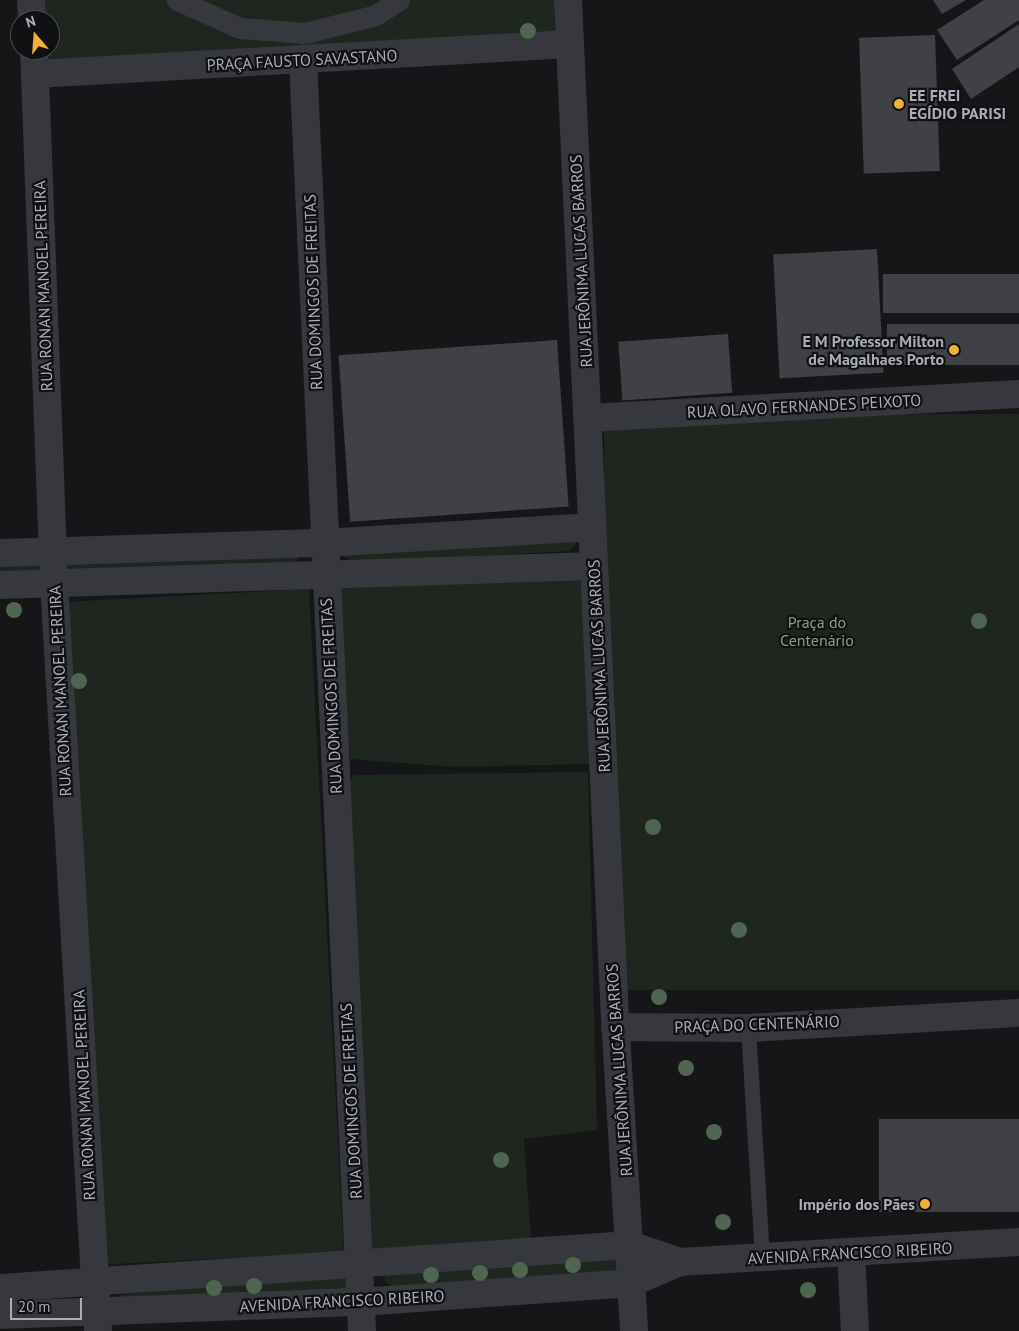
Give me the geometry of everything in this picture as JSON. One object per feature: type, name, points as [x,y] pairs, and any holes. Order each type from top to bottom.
[{"type":"street","points":[[177,0],[240,28],[305,33],[376,16],[399,0]]},
{"type":"street","name":"RUA JERÔNIMA LUCAS BARROS","points":[[568,0],[615,1027],[634,1331]]},
{"type":"street","name":"PRAÇA FAUSTO SAVASTANO","points":[[34,62],[303,61],[570,44]]},
{"type":"street","name":"RUA DOMINGOS DE FREITAS","points":[[303,61],[323,543],[362,1331]]},
{"type":"street","name":"RUA RONAN MANOEL PEREIRA","points":[[34,62],[54,582],[97,1308]]},
{"type":"street","name":"RUA OLAVO FERNANDES PEIXOTO","points":[[588,418],[1019,394]]},
{"type":"street","points":[[0,553],[323,543],[593,527]]},
{"type":"street","points":[[0,584],[594,566]]},
{"type":"street","name":"PRAÇA DO CENTENÁRIO","points":[[615,1027],[748,1028],[1019,1013]]},
{"type":"street","name":"AVENIDA FRANCISCO RIBEIRO","points":[[0,1315],[97,1308],[361,1302],[631,1283],[680,1262],[1019,1242]]},
{"type":"street","name":"AVENIDA FRANCISCO RIBEIRO","points":[[0,1288],[97,1308],[358,1266],[630,1245],[680,1262]]},
{"type":"street","points":[[851,1253],[855,1331]]},
{"type":"street","points":[[508,1255],[511,1291]]},
{"type":"lane","points":[[748,1028],[762,1258]]},
{"type":"green space","points":[[44,0],[554,0],[555,32],[47,64],[47,60],[60,60],[60,10],[44,10]]},
{"type":"green space","name":"Praça do Centenário","points":[[604,414],[1019,414],[1019,990],[604,990]]},
{"type":"green space","points":[[579,540],[570,551],[353,563],[343,555]]},
{"type":"green space","points":[[303,552],[295,563],[72,572],[67,565],[70,559]]},
{"type":"green space","points":[[0,555],[41,564],[38,570],[0,576]]},
{"type":"green space","points":[[581,578],[592,764],[455,767],[350,759],[335,584]]},
{"type":"green space","points":[[309,589],[344,1252],[101,1265],[66,602]]},
{"type":"green space","points":[[588,772],[597,1130],[524,1139],[531,1239],[368,1252],[346,784],[355,775]]},
{"type":"green space","points":[[615,1259],[620,1264],[617,1272],[394,1289],[384,1280],[387,1272]]},
{"type":"green space","points":[[343,1271],[354,1280],[345,1291],[122,1301],[118,1295]]},
{"type":"building","points":[[933,0],[966,0],[942,14]]},
{"type":"building","name":"EE FREI EGÍDIO PARISI","points":[[984,0],[1019,0],[1019,20],[957,60],[937,30]]},
{"type":"building","name":"EE FREI EGÍDIO PARISI","points":[[1019,24],[1019,67],[971,99],[952,69]]},
{"type":"building","name":"EE FREI EGÍDIO PARISI","points":[[935,35],[940,171],[864,174],[859,38]]},
{"type":"building","points":[[877,249],[883,373],[780,378],[773,254]]},
{"type":"building","name":"E M Professor Milton de Magalhaes Porto","points":[[883,274],[1019,274],[1019,313],[883,313]]},
{"type":"building","name":"E M Professor Milton de Magalhaes Porto","points":[[887,324],[1019,324],[1019,365],[887,365]]},
{"type":"building","points":[[728,334],[732,393],[622,401],[618,342]]},
{"type":"building","points":[[557,340],[569,507],[350,522],[339,355]]},
{"type":"building","points":[[879,1119],[1019,1119],[1019,1212],[879,1212]]},
{"type":"place","name":"EE FREI EGÍDIO PARISI","points":[[899,104]]},
{"type":"place","name":"E M Professor Milton de Magalhaes Porto","points":[[954,350]]},
{"type":"place","name":"Império dos Pães","points":[[925,1204]]}]
